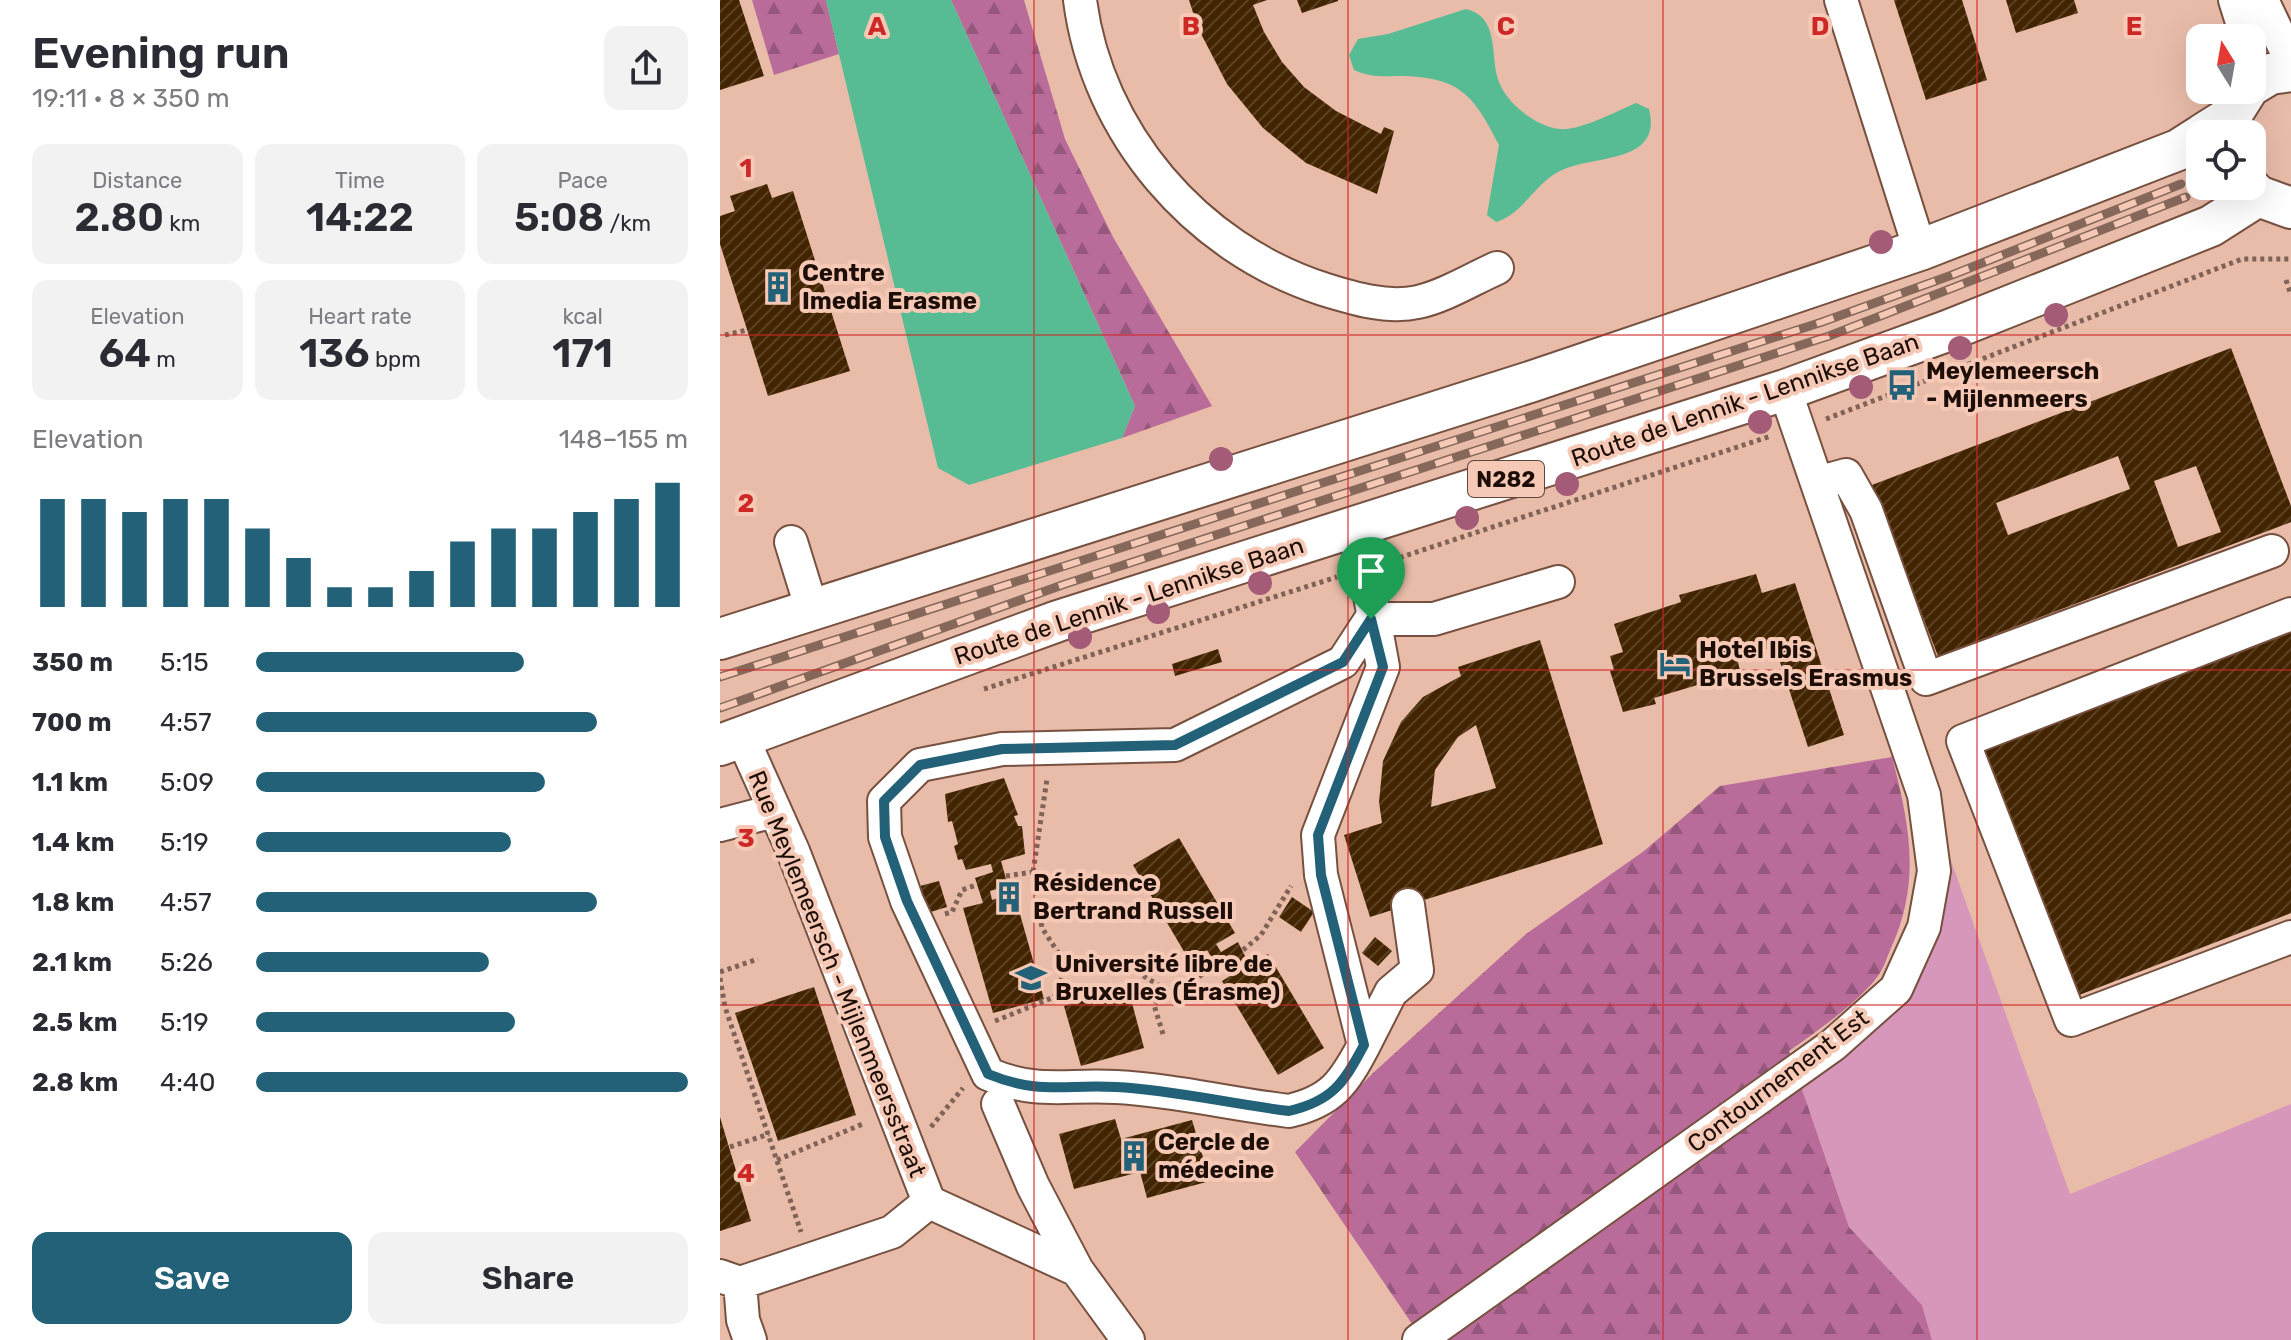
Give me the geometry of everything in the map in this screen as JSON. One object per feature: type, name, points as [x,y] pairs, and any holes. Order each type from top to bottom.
[{"type":"main road","points":[[720,639],[1407,423],[1920,250],[2178,150],[2227,116],[2270,74],[2291,71]]},
{"type":"main road","name":"Route de Lennik - Lennikse Baan","points":[[731,741],[1058,621],[1785,390],[1947,331],[2276,202]]},
{"type":"street","points":[[1080,0],[1093,59],[1126,132],[1172,193],[1226,241],[1304,283],[1379,304],[1418,302],[1497,268]]},
{"type":"street","points":[[1841,0],[1920,250]]},
{"type":"street","points":[[2235,0],[2243,24]]},
{"type":"street","points":[[2262,0],[2291,61]]},
{"type":"street","name":"Contournement Est","points":[[1419,1340],[1833,1045],[1896,989],[1924,927],[1934,871],[1924,795],[1785,390]]},
{"type":"street","points":[[1817,483],[1846,475],[1866,510],[1926,679],[2272,551]]},
{"type":"street","points":[[1352,528],[1365,569],[1371,619],[1383,667],[1318,835],[1321,875],[1364,1045]]},
{"type":"street","points":[[791,542],[812,610]]},
{"type":"street","points":[[1371,619],[1434,619],[1558,582]]},
{"type":"street","points":[[2291,614],[1963,741],[2071,1020],[2291,937]]},
{"type":"street","points":[[1077,1270],[1033,1186],[993,1089],[907,901],[885,837],[884,801],[920,765],[1002,749],[1175,745],[1343,662],[1371,619]]},
{"type":"street","name":"Rue Meylemeersch - Mijlenmeersstraat","points":[[731,741],[770,802],[793,851],[929,1202],[1077,1270],[1128,1340]]},
{"type":"street","points":[[720,807],[770,802]]},
{"type":"street","points":[[720,825],[770,802]]},
{"type":"street","points":[[993,1089],[1017,1086],[1058,1090],[1113,1087],[1289,1111],[1315,1105],[1346,1081],[1391,992],[1417,970],[1408,905]]},
{"type":"street","points":[[750,1340],[730,1279],[810,1259],[892,1232],[929,1202]]},
{"type":"path","points":[[2286,280],[2291,295]]},
{"type":"path","points":[[725,335],[747,330]]},
{"type":"path","points":[[1045,746],[1047,791],[1033,872],[1042,928],[1067,966]]},
{"type":"path","points":[[1006,876],[1033,872]]},
{"type":"path","points":[[952,912],[962,890],[976,885]]},
{"type":"path","points":[[1243,950],[1261,935],[1284,895]]},
{"type":"path","points":[[758,959],[720,975],[725,1007],[810,1259]]},
{"type":"path","points":[[1067,966],[1122,963],[1165,989],[1186,989],[1215,962]]},
{"type":"path","points":[[966,1031],[1030,1009],[1054,997],[1067,966]]},
{"type":"path","points":[[1163,1034],[1154,1005],[1165,989]]},
{"type":"path","points":[[910,1152],[970,1080],[993,1089]]},
{"type":"path","points":[[777,1160],[862,1125],[891,1104]]},
{"type":"path","points":[[730,1147],[769,1134]]},
{"type":"shaded area","points":[[826,0],[951,0],[1135,406],[1122,438],[969,485],[938,468]]},
{"type":"shaded area","points":[[1466,9],[1484,19],[1491,36],[1500,85],[1513,103],[1530,118],[1550,127],[1568,129],[1636,103],[1649,109],[1651,127],[1646,140],[1622,155],[1560,171],[1514,212],[1496,222],[1487,215],[1499,145],[1473,102],[1453,86],[1439,81],[1360,73],[1354,70],[1349,55],[1358,39],[1388,34]]},
{"type":"shaded area","points":[[1950,858],[2070,1194],[2291,1104],[2291,1340],[1932,1340],[1922,1305],[1849,1227],[1801,1086],[1937,931]]},
{"type":"green space","points":[[752,0],[826,0],[839,54],[774,75]]},
{"type":"green space","points":[[951,0],[1024,0],[1065,139],[1113,237],[1212,406],[1122,438],[1135,406]]},
{"type":"green space","points":[[1892,757],[1904,807],[1910,854],[1906,900],[1900,924],[1878,976],[1837,1016],[1789,1051],[1849,1227],[1922,1305],[1932,1340],[1423,1340],[1295,1152],[1373,1073],[1526,934],[1644,851],[1720,786]]},
{"type":"building","points":[[720,0],[739,0],[764,76],[720,90]]},
{"type":"building","points":[[1189,0],[1267,0],[1253,5],[1264,32],[1282,62],[1304,87],[1336,111],[1381,134],[1384,127],[1394,131],[1377,194],[1306,163],[1263,128],[1227,84],[1198,28]]},
{"type":"building","points":[[1297,0],[1338,0],[1338,1],[1302,13]]},
{"type":"building","points":[[1894,0],[1962,0],[1987,80],[1926,100]]},
{"type":"building","points":[[2006,0],[2074,0],[2078,13],[2016,33]]},
{"type":"building","name":"Centre Imedia Erasme","points":[[767,184],[772,198],[793,191],[850,371],[768,396],[720,244],[720,216],[735,211],[730,196]]},
{"type":"building","points":[[2231,348],[2291,506],[2291,522],[1938,656],[1872,485]],"holes":[[[2118,456],[2130,489],[2008,535],[1996,503]],[[2196,466],[2221,532],[2178,547],[2154,481]]]},
{"type":"building","name":"Hotel Ibis Brussels Erasmus","points":[[1756,574],[1762,593],[1795,583],[1844,735],[1808,747],[1775,647],[1737,658],[1741,675],[1725,680],[1724,677],[1654,698],[1656,704],[1623,712],[1610,671],[1614,670],[1610,656],[1623,652],[1614,624],[1681,602],[1679,595]]},
{"type":"building","points":[[2291,620],[2291,913],[2074,997],[1974,744]]},
{"type":"building","points":[[1540,640],[1603,844],[1370,917],[1344,835],[1382,823],[1379,802],[1383,761],[1401,722],[1423,697],[1461,676],[1458,667]],"holes":[[[1476,725],[1496,788],[1431,807],[1435,770],[1458,737]]]},
{"type":"building","points":[[1218,649],[1222,662],[1175,676],[1172,664]]},
{"type":"building","name":"Résidence Bertrand Russell","points":[[1004,778],[1018,815],[1014,816],[1018,826],[1022,826],[1025,854],[1001,861],[1008,886],[990,891],[992,900],[1014,893],[1044,999],[993,1013],[963,908],[983,903],[975,878],[993,872],[991,864],[966,870],[962,859],[958,860],[954,846],[958,844],[952,821],[948,822],[945,794]]},
{"type":"building","points":[[1179,838],[1235,933],[1216,944],[1221,952],[1238,942],[1249,964],[1268,954],[1324,1048],[1278,1075],[1222,981],[1240,970],[1236,961],[1220,971],[1207,950],[1189,960],[1133,865]]},
{"type":"building","points":[[939,881],[947,907],[924,914],[916,887]]},
{"type":"building","points":[[1292,897],[1314,912],[1301,932],[1279,917]]},
{"type":"building","points":[[1375,937],[1392,951],[1378,966],[1362,953]]},
{"type":"building","points":[[814,987],[856,1115],[778,1141],[735,1013]]},
{"type":"building","points":[[1128,988],[1144,1048],[1081,1066],[1064,1006]]},
{"type":"building","points":[[720,1117],[751,1221],[720,1231]]},
{"type":"building","name":"Cercle de médecine","points":[[1115,1119],[1121,1139],[1192,1120],[1210,1181],[1147,1198],[1140,1172],[1074,1189],[1059,1134]]},
{"type":"railway","points":[[720,677],[1822,322],[1952,275],[2181,184]]},
{"type":"railway","points":[[720,708],[1065,584],[1829,336],[2186,197]]},
{"type":"place","name":"Centre Imedia Erasme","points":[[778,287]]},
{"type":"place","name":"Meylemeersch - Mijlenmeers","points":[[1902,385]]},
{"type":"place","name":"Hotel Ibis Brussels Erasmus","points":[[1675,664]]},
{"type":"place","name":"Résidence Bertrand Russell","points":[[1009,897]]},
{"type":"place","name":"Université libre de Bruxelles (Érasme)","points":[[1031,978]]},
{"type":"place","name":"Cercle de médecine","points":[[1134,1156]]},
{"type":"route","points":[[1371,619],[1383,667],[1332,791],[1318,835],[1321,875],[1364,1045],[1346,1081],[1315,1105],[1289,1111],[1177,1093],[1113,1087],[1058,1090],[1017,1086],[988,1074],[907,901],[885,837],[884,801],[920,765],[1002,749],[1090,744],[1175,745],[1343,662],[1371,619]]}]
